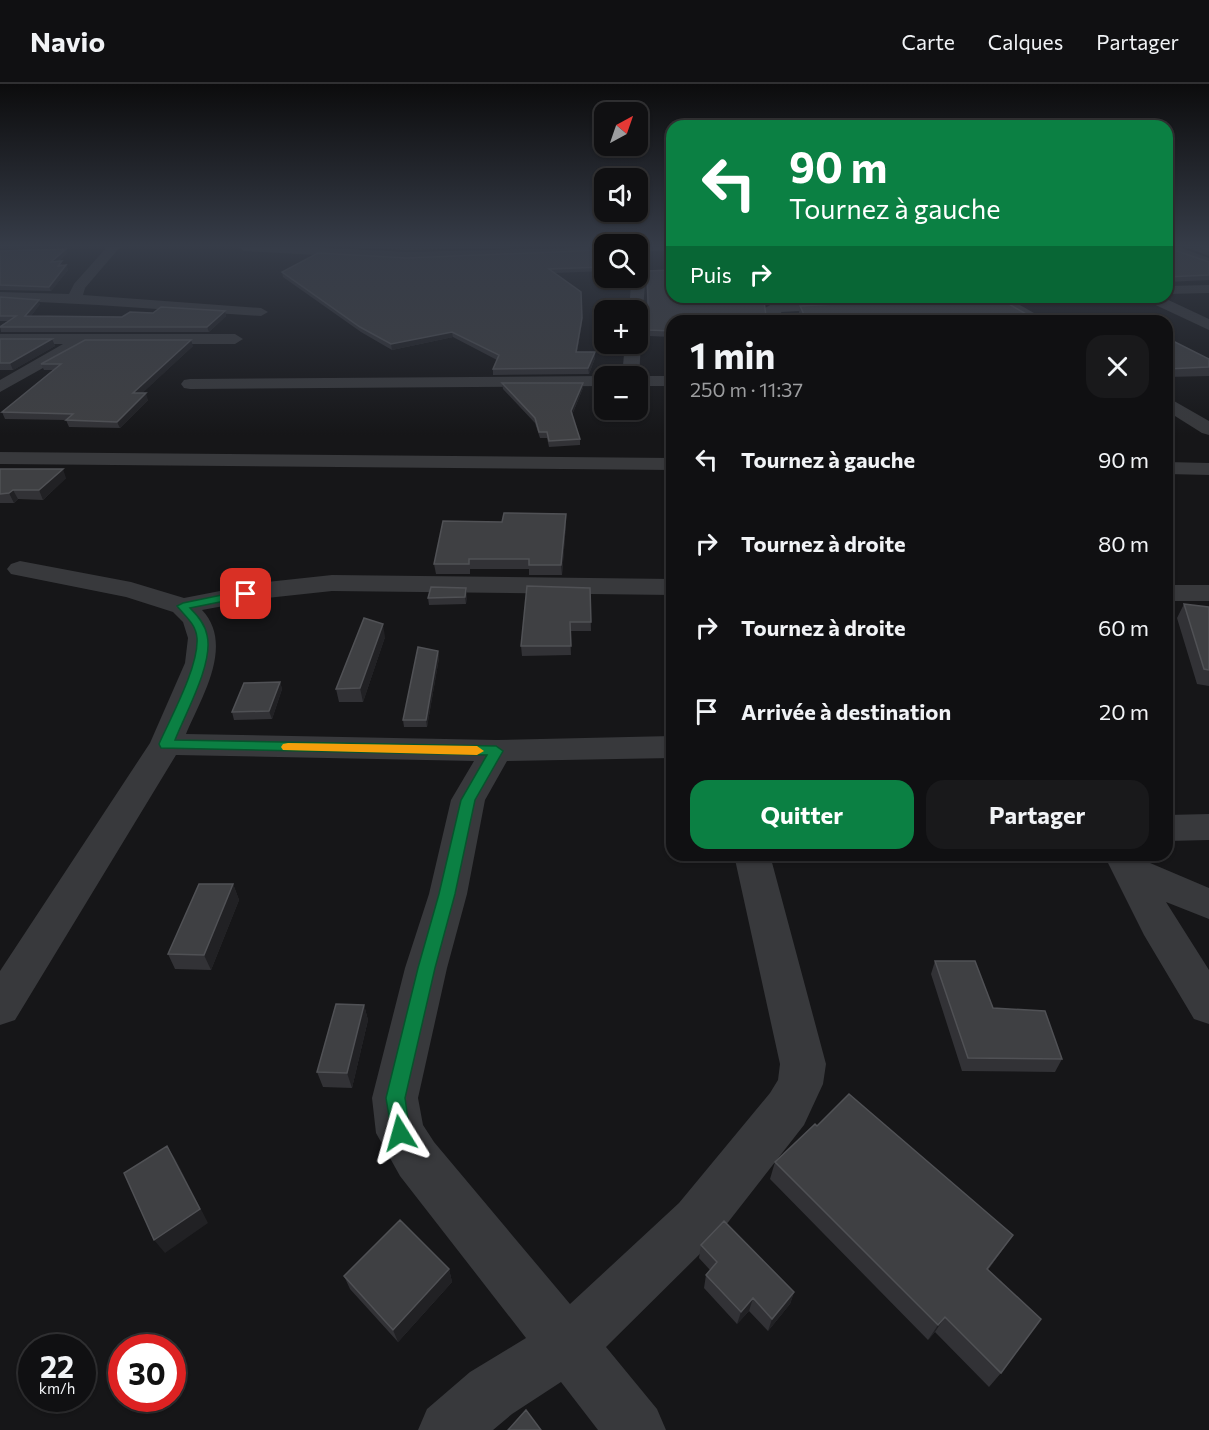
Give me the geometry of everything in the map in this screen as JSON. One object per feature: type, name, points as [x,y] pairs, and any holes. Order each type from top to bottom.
[{"type":"street","points":[[220,310],[261,312]]},
{"type":"street","points":[[1177,310],[1209,325]]},
{"type":"street","points":[[0,339],[235,339]]},
{"type":"street","points":[[0,387],[83,339]]},
{"type":"street","points":[[190,384],[594,381]]},
{"type":"street","points":[[648,381],[666,381]]},
{"type":"street","points":[[1173,408],[1209,429]]},
{"type":"street","points":[[0,459],[666,464]]},
{"type":"street","points":[[1173,468],[1209,468]]},
{"type":"street","points":[[20,569],[131,590],[183,606],[267,590],[332,583],[666,587]]},
{"type":"street","points":[[1173,592],[1209,594]]},
{"type":"street","points":[[0,1007],[166,744],[200,663],[202,638],[200,630],[196,620],[183,606]]},
{"type":"street","points":[[166,744],[496,751],[666,747]]},
{"type":"street","points":[[496,751],[468,800],[447,894],[426,968],[395,1098],[400,1133],[417,1159],[636,1430]]},
{"type":"street","points":[[1173,828],[1209,827]]},
{"type":"street","points":[[448,1430],[491,1393],[568,1344],[697,1221],[787,1109],[800,1084],[803,1064],[753,861]]},
{"type":"street","points":[[1126,862],[1209,903]]},
{"type":"street","points":[[1126,862],[1158,924],[1209,1006]]},
{"type":"building","points":[[0,310],[30,310],[25,316],[122,317],[130,312],[153,313],[157,310],[225,311],[207,327],[0,327],[16,316],[0,316]]},
{"type":"building","points":[[336,310],[582,310],[576,352],[594,352],[594,354],[588,368],[493,369],[499,355],[452,332],[391,344],[360,327]]},
{"type":"building","points":[[648,310],[765,310],[766,315],[666,315],[666,331],[649,330]]},
{"type":"building","points":[[802,310],[1019,310],[1028,315],[804,315]]},
{"type":"building","points":[[0,339],[52,339],[10,363],[0,363]]},
{"type":"building","points":[[85,340],[191,340],[133,393],[146,393],[117,422],[66,420],[73,414],[2,412],[61,364],[41,364]]},
{"type":"building","points":[[1173,341],[1209,359],[1209,367],[1173,369]]},
{"type":"building","points":[[502,383],[583,383],[571,411],[580,439],[549,441],[547,432],[539,432],[535,418]]},
{"type":"building","points":[[0,469],[63,469],[39,490],[13,490],[0,494]]},
{"type":"building","points":[[504,513],[566,514],[561,565],[529,565],[529,559],[469,559],[469,564],[434,564],[443,521],[502,522]]},
{"type":"building","points":[[527,586],[590,588],[591,622],[570,622],[571,646],[521,646]]},
{"type":"building","points":[[431,587],[466,588],[465,597],[428,598]]},
{"type":"building","points":[[1184,604],[1209,607],[1209,670],[1204,669]]},
{"type":"building","points":[[364,618],[383,624],[360,688],[336,689]]},
{"type":"building","points":[[418,647],[438,651],[426,720],[403,720]]},
{"type":"building","points":[[280,682],[269,711],[232,712],[244,683]]},
{"type":"building","points":[[199,884],[233,884],[204,955],[168,954]]},
{"type":"building","points":[[935,961],[975,961],[993,1008],[1045,1011],[1062,1059],[968,1058]]},
{"type":"building","points":[[336,1004],[364,1005],[347,1073],[317,1072]]},
{"type":"building","points":[[849,1094],[1013,1235],[987,1269],[1041,1319],[1001,1373],[945,1317],[938,1325],[775,1162],[815,1124],[817,1126]]},
{"type":"building","points":[[167,1146],[200,1209],[154,1240],[124,1173]]},
{"type":"building","points":[[400,1220],[449,1269],[393,1330],[344,1276]]},
{"type":"building","points":[[724,1221],[794,1292],[772,1319],[753,1298],[741,1312],[706,1275],[717,1262],[701,1245]]},
{"type":"building","points":[[526,1410],[541,1430],[508,1430]]},
{"type":"slow traffic","points":[[288,747],[477,751]]},
{"type":"route","points":[[246,594],[183,606],[196,620],[200,630],[202,638],[200,663],[166,744],[496,751],[468,800],[447,894],[426,968],[395,1098],[400,1133]]}]
